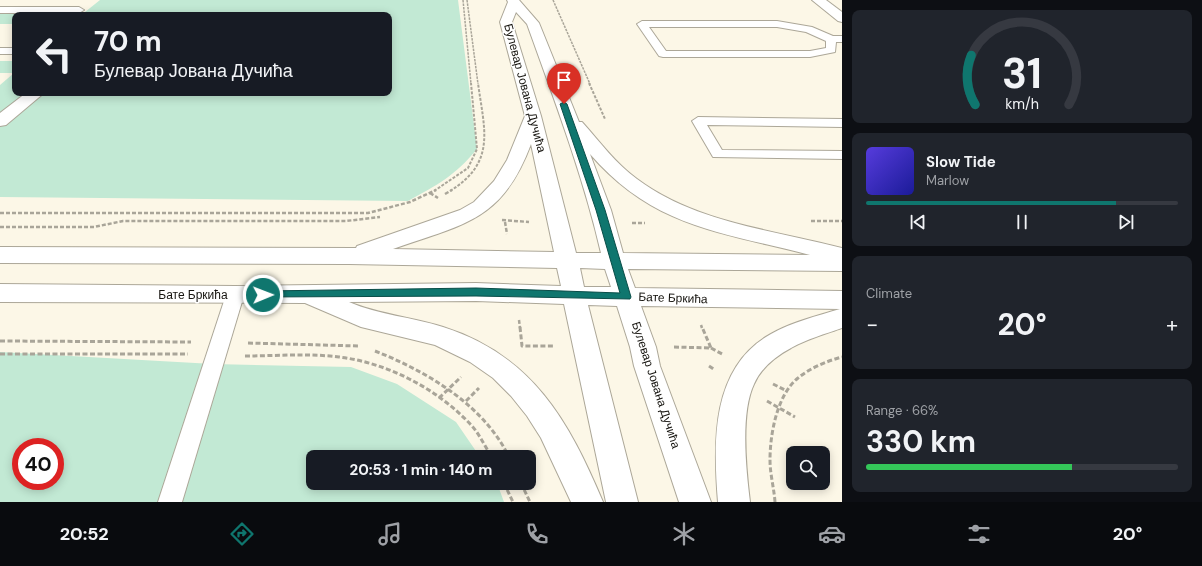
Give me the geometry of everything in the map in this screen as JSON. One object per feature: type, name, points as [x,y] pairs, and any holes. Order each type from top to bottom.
[{"type":"street","points":[[818,0],[842,18]]},
{"type":"street","name":"Булевар Јована Дучића","points":[[622,502],[589,366],[554,199],[533,116],[506,22],[514,1],[533,24],[569,118],[600,210],[614,261],[648,366],[695,502]]},
{"type":"street","points":[[0,121],[32,96]]},
{"type":"street","points":[[349,256],[448,222],[481,208],[492,199],[513,169],[533,116]]},
{"type":"street","points":[[569,118],[615,170],[655,201],[718,226],[842,255]]},
{"type":"street","points":[[0,255],[349,256],[614,261],[842,263]]},
{"type":"street","name":"Бате Бркића","points":[[0,293],[235,295],[476,292],[709,299],[842,300]]},
{"type":"street","points":[[304,294],[366,319],[421,330],[454,341],[483,356],[500,367],[516,382],[542,411],[560,441],[587,502]]},
{"type":"street","points":[[734,502],[732,482],[732,420],[740,384],[745,374],[758,358],[774,344],[842,318]]},
{"type":"lane","points":[[0,10],[79,10]]},
{"type":"lane","points":[[642,24],[777,24],[808,29],[837,39],[831,50],[810,54],[663,54],[642,24]]},
{"type":"lane","points":[[0,51],[12,51]]},
{"type":"lane","points":[[842,123],[698,121],[718,154],[842,155]]},
{"type":"lane","points":[[170,502],[235,295]]},
{"type":"path","points":[[0,213],[344,214],[368,212],[410,202],[455,179],[468,168],[477,149],[463,0]]},
{"type":"path","points":[[432,201],[452,191],[473,173],[480,162],[484,150],[485,139],[467,0]]},
{"type":"path","points":[[553,0],[606,121]]},
{"type":"path","points":[[0,227],[94,227],[123,221],[346,221],[382,216]]},
{"type":"path","points":[[0,341],[218,349],[340,357],[382,367],[425,388],[454,410],[473,427],[488,450]]},
{"type":"path","points":[[0,354],[364,347]]},
{"type":"path","points":[[371,349],[399,359],[430,375],[466,401],[482,418],[504,450]]},
{"type":"path","points":[[775,502],[770,459],[774,429],[787,391],[797,379],[829,361],[842,357]]},
{"type":"path","points":[[507,490],[513,502]]},
{"type":"path","points":[[525,490],[530,502]]},
{"type":"green space","points":[[100,0],[458,0],[477,149],[453,173],[437,185],[408,201],[0,197],[0,85],[12,75],[12,96],[392,96],[392,12],[85,12]]},
{"type":"green space","points":[[0,11],[85,12],[12,12],[12,24],[0,24]]},
{"type":"green space","points":[[0,61],[12,61],[12,73],[0,73]]},
{"type":"green space","points":[[0,352],[213,364],[351,367],[397,384],[456,422],[475,450],[306,450],[306,490],[500,490],[504,502],[0,502]]},
{"type":"route","points":[[263,295],[476,292],[626,297],[600,210],[564,104]]}]
